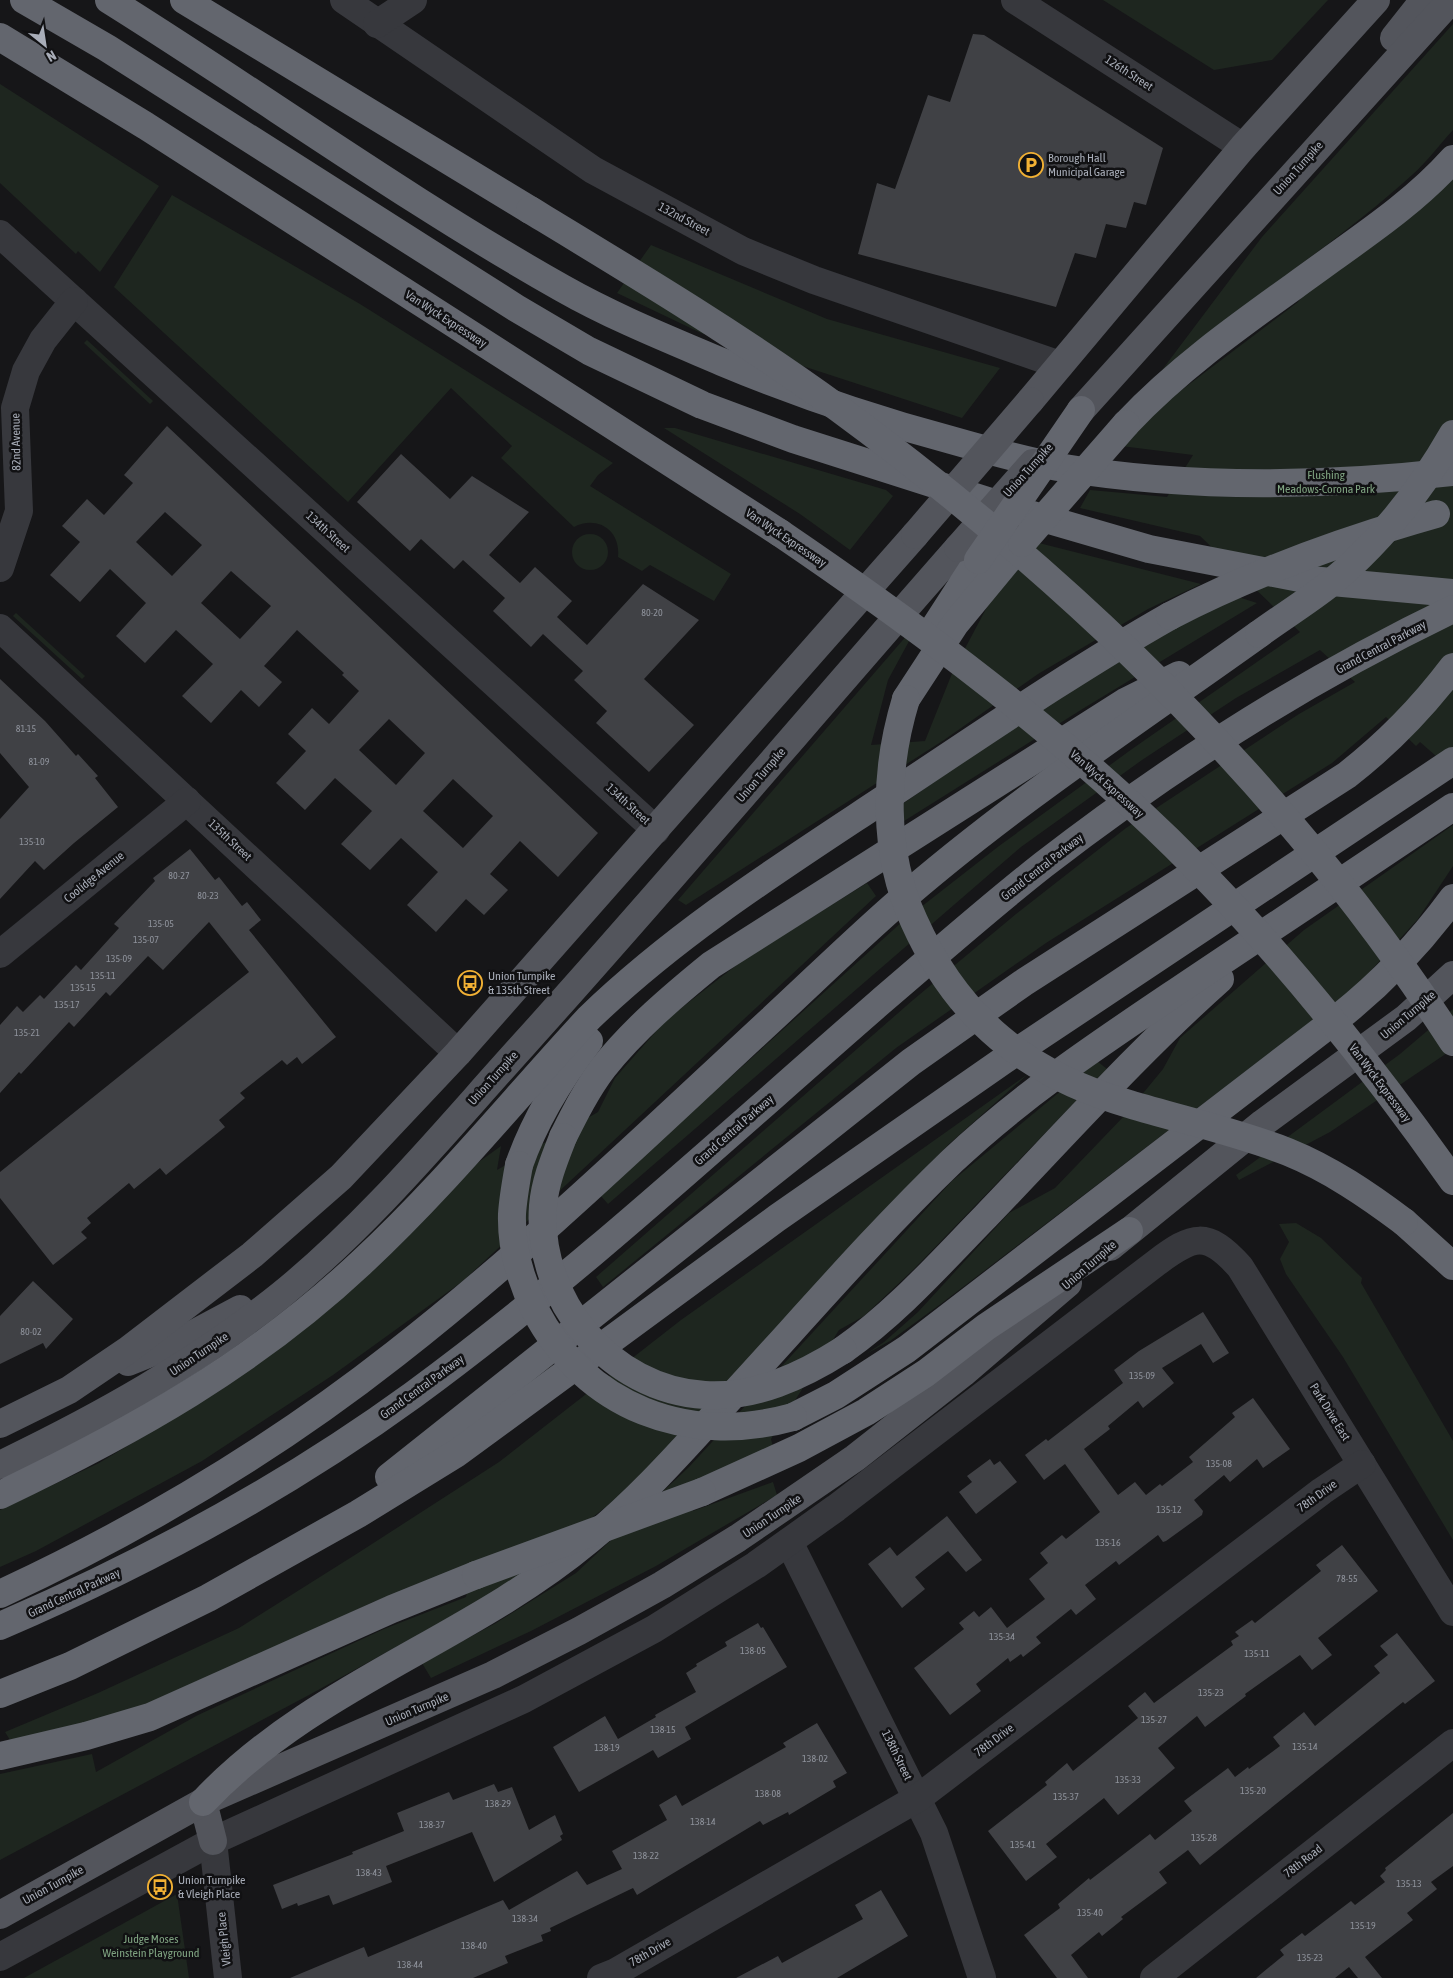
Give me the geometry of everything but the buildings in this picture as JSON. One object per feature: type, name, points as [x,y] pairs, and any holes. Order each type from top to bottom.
[{"type":"highway","points":[[24,0],[115,54],[516,308],[589,351],[702,405],[793,439],[1022,512],[1149,550],[1310,580],[1453,593]]},
{"type":"highway","points":[[109,0],[450,220],[565,290],[663,336],[812,397],[910,429],[1005,455],[1056,466],[1147,478],[1238,484],[1287,484],[1384,480],[1453,472]]},
{"type":"highway","points":[[184,0],[530,210],[717,327],[836,407],[959,501],[1072,597],[1175,697],[1272,803],[1407,973],[1453,1042]]},
{"type":"highway","name":"Van Wyck Expressway","points":[[0,37],[146,126],[780,533],[860,587],[963,665],[1074,754],[1140,812],[1205,877],[1325,1012],[1382,1083],[1453,1181]]},
{"type":"highway","points":[[906,699],[955,624],[1022,543],[1149,400],[1197,358],[1388,219],[1438,177],[1453,159]]},
{"type":"highway","points":[[1081,410],[968,554],[957,590],[921,650],[893,751],[890,787],[890,823],[900,886],[918,931],[937,966],[956,994],[983,1025],[1023,1057],[1068,1082],[1127,1104],[1229,1132],[1288,1152],[1334,1174],[1404,1222],[1453,1266]]},
{"type":"highway","points":[[0,1594],[102,1543],[179,1501],[308,1418],[395,1355],[539,1234],[858,938],[932,874],[1014,810],[1327,586],[1376,541],[1420,488],[1453,434]]},
{"type":"highway","points":[[0,1495],[100,1446],[183,1400],[258,1348],[325,1296],[421,1205],[589,1018],[612,996],[702,924],[782,867],[1092,662],[1170,616],[1233,585],[1305,555],[1444,512]]},
{"type":"highway","name":"Grand Central Parkway","points":[[0,1626],[130,1567],[226,1516],[321,1458],[410,1396],[543,1294],[963,931],[1043,865],[1125,804],[1209,746],[1291,696],[1390,641],[1453,610]]},
{"type":"highway","points":[[1259,634],[1126,702],[711,965],[653,1015],[609,1061],[588,1090],[563,1138],[546,1184],[543,1206],[545,1245],[557,1289],[565,1305],[575,1322],[600,1350],[636,1374],[683,1392],[705,1395],[751,1391],[772,1385],[819,1365],[843,1350],[898,1307],[1164,1032],[1300,909]]},
{"type":"highway","points":[[299,1547],[568,1337],[911,1062],[1023,983],[1324,791],[1371,756],[1419,710],[1453,667]]},
{"type":"highway","points":[[0,1694],[70,1666],[158,1624],[299,1547],[457,1453],[716,1262],[1004,1060],[1453,761]]},
{"type":"highway","points":[[204,1802],[231,1772],[267,1743],[310,1713],[505,1601],[587,1542],[649,1487],[892,1224],[980,1136],[1078,1058],[1453,807]]},
{"type":"highway","points":[[669,950],[569,1067],[539,1116],[519,1165],[512,1215],[517,1261],[523,1280],[546,1328],[568,1359],[602,1390],[622,1402],[669,1420],[714,1427],[729,1427],[776,1422],[793,1417],[836,1396],[907,1349],[1340,1018],[1367,995],[1412,951],[1453,898]]},
{"type":"highway","points":[[0,1756],[86,1736],[150,1717],[392,1609],[476,1575],[702,1492],[799,1448],[866,1412],[926,1372],[986,1327],[1129,1230]]},
{"type":"main road","points":[[88,1378],[221,1280],[313,1204],[364,1154],[458,1053],[915,535],[1243,148],[1376,0]]},
{"type":"main road","points":[[1326,137],[1380,55],[1424,0]]},
{"type":"main road","name":"Union Turnpike","points":[[1081,410],[1451,0]]},
{"type":"main road","name":"Union Turnpike","points":[[0,1465],[92,1420],[179,1368],[282,1294],[347,1236],[399,1184],[686,863],[968,554]]},
{"type":"main road","name":"Union Turnpike","points":[[0,1915],[204,1802],[500,1671],[616,1611],[738,1538],[855,1458],[927,1402],[1129,1230],[1263,1123],[1406,1018],[1453,975]]},
{"type":"main road","points":[[0,1429],[88,1378],[180,1341],[240,1309],[347,1236]]},
{"type":"main road","points":[[0,1424],[25,1413]]},
{"type":"main road","points":[[204,1802],[213,1841]]},
{"type":"street","name":"132nd Street","points":[[344,0],[593,170],[743,251],[814,280],[1060,365]]},
{"type":"street","points":[[377,24],[413,0]]},
{"type":"street","name":"126th Street","points":[[1015,0],[1243,148]]},
{"type":"street","name":"134th Street","points":[[0,234],[656,830]]},
{"type":"street","name":"82nd Avenue","points":[[0,568],[18,512],[15,408],[26,371],[43,340],[74,301]]},
{"type":"street","name":"135th Street","points":[[0,628],[458,1053]]},
{"type":"street","name":"Coolidge Avenue","points":[[0,954],[187,801]]},
{"type":"street","name":"Park Drive East","points":[[789,1542],[1156,1263],[1186,1243],[1198,1240],[1210,1241],[1229,1255],[1240,1267],[1453,1612]]},
{"type":"street","name":"78th Drive","points":[[601,1978],[625,1967],[918,1798],[1314,1497],[1362,1464]]},
{"type":"street","points":[[0,1957],[213,1841],[541,1690],[714,1592],[789,1542]]},
{"type":"street","name":"138th Street","points":[[789,1542],[934,1833],[982,1978]]},
{"type":"street","name":"78th Road","points":[[1154,1978],[1453,1743]]},
{"type":"street","name":"Vleigh Place","points":[[213,1841],[228,1978]]},
{"type":"green space","points":[[1103,0],[1328,0],[1272,60],[1214,70]]},
{"type":"green space","points":[[1453,24],[1453,130],[1417,170],[1382,201],[1192,345],[1162,370],[1262,237]]},
{"type":"green space","points":[[0,84],[159,186],[100,272],[78,251],[76,254],[0,183]]},
{"type":"green space","name":"Flushing Meadows-Corona Park","points":[[1453,148],[1453,771],[1420,742],[1416,746],[1386,717],[1332,763],[1046,943],[896,1048],[603,1287],[596,1277],[913,1000],[1016,914],[1126,828],[1299,714],[1355,682],[1320,650],[1236,698],[1142,760],[1021,847],[608,1204],[600,1195],[903,921],[999,846],[1132,749],[1300,632],[1200,536],[1080,508],[1090,490],[1167,497],[1193,455],[1121,446],[1167,401],[1298,302],[1316,278]]},
{"type":"green space","points":[[172,195],[360,304],[613,463],[598,475],[590,486],[731,574],[714,601],[650,565],[642,571],[618,557],[616,539],[606,527],[591,523],[574,527],[501,458],[512,446],[451,388],[348,502],[114,287]]},
{"type":"green space","points":[[651,245],[827,319],[1000,368],[962,418],[701,333],[617,293]]},
{"type":"green space","points":[[87,340],[153,401],[150,404],[84,343]]},
{"type":"green space","points":[[664,428],[675,428],[886,490],[893,496],[850,550],[800,514]]},
{"type":"green space","points":[[590,534],[597,535],[603,539],[607,545],[607,559],[603,565],[597,569],[590,570],[583,569],[577,565],[573,559],[572,552],[573,545],[577,539],[583,535]]},
{"type":"green space","points":[[1039,543],[1201,584],[1148,609],[1038,674],[944,740],[686,905],[678,900],[921,619],[888,680],[871,745],[925,741],[953,671],[987,607]]},
{"type":"green space","points":[[1235,596],[1257,603],[1084,708],[885,833],[881,819],[967,759],[1098,674]]},
{"type":"green space","points":[[16,613],[85,676],[82,679],[13,616]]},
{"type":"green space","points":[[1453,825],[1453,866],[1418,919],[1354,989],[942,1303],[890,1341],[866,1354],[884,1342],[918,1312],[1009,1213],[1055,1188],[1126,1114],[1163,1069],[1180,1038],[1304,930]]},
{"type":"green space","points":[[867,883],[876,896],[463,1281],[333,1375],[202,1461],[36,1551],[0,1567],[0,1510],[99,1463],[227,1386],[351,1288],[476,1164],[501,1146],[497,1170],[598,1112],[615,1078],[666,1020],[743,960]]},
{"type":"green space","points":[[1453,1009],[1453,1049],[1330,1132],[1239,1180],[1236,1175],[1400,1054]]},
{"type":"green space","points":[[1097,1061],[1107,1069],[914,1269],[864,1316],[839,1330],[771,1439],[773,1447],[698,1481],[693,1511],[773,1482],[777,1495],[656,1566],[531,1631],[431,1678],[422,1663],[496,1623],[576,1573],[689,1467],[952,1181]]},
{"type":"green space","points":[[1028,1074],[949,1144],[834,1264],[635,1484],[501,1589],[309,1695],[0,1860],[0,1774],[92,1754],[96,1772],[198,1715],[384,1629],[466,1597],[472,1564],[371,1603],[188,1690],[108,1719],[10,1740],[5,1732],[98,1693],[239,1628],[358,1553],[499,1462],[681,1320]]},
{"type":"green space","points":[[1296,1223],[1321,1238],[1362,1278],[1361,1283],[1453,1441],[1453,1540],[1343,1357],[1286,1274],[1280,1259],[1289,1242],[1279,1224]]},
{"type":"green space","name":"Judge Moses Weinstein Playground","points":[[177,1894],[189,1978],[24,1978]]},
{"type":"place","name":"Borough Hall Municipal Garage","points":[[1031,165]]},
{"type":"place","name":"Union Turnpike & 135th Street","points":[[470,983]]},
{"type":"place","name":"Union Turnpike & Vleigh Place","points":[[160,1887]]}]
